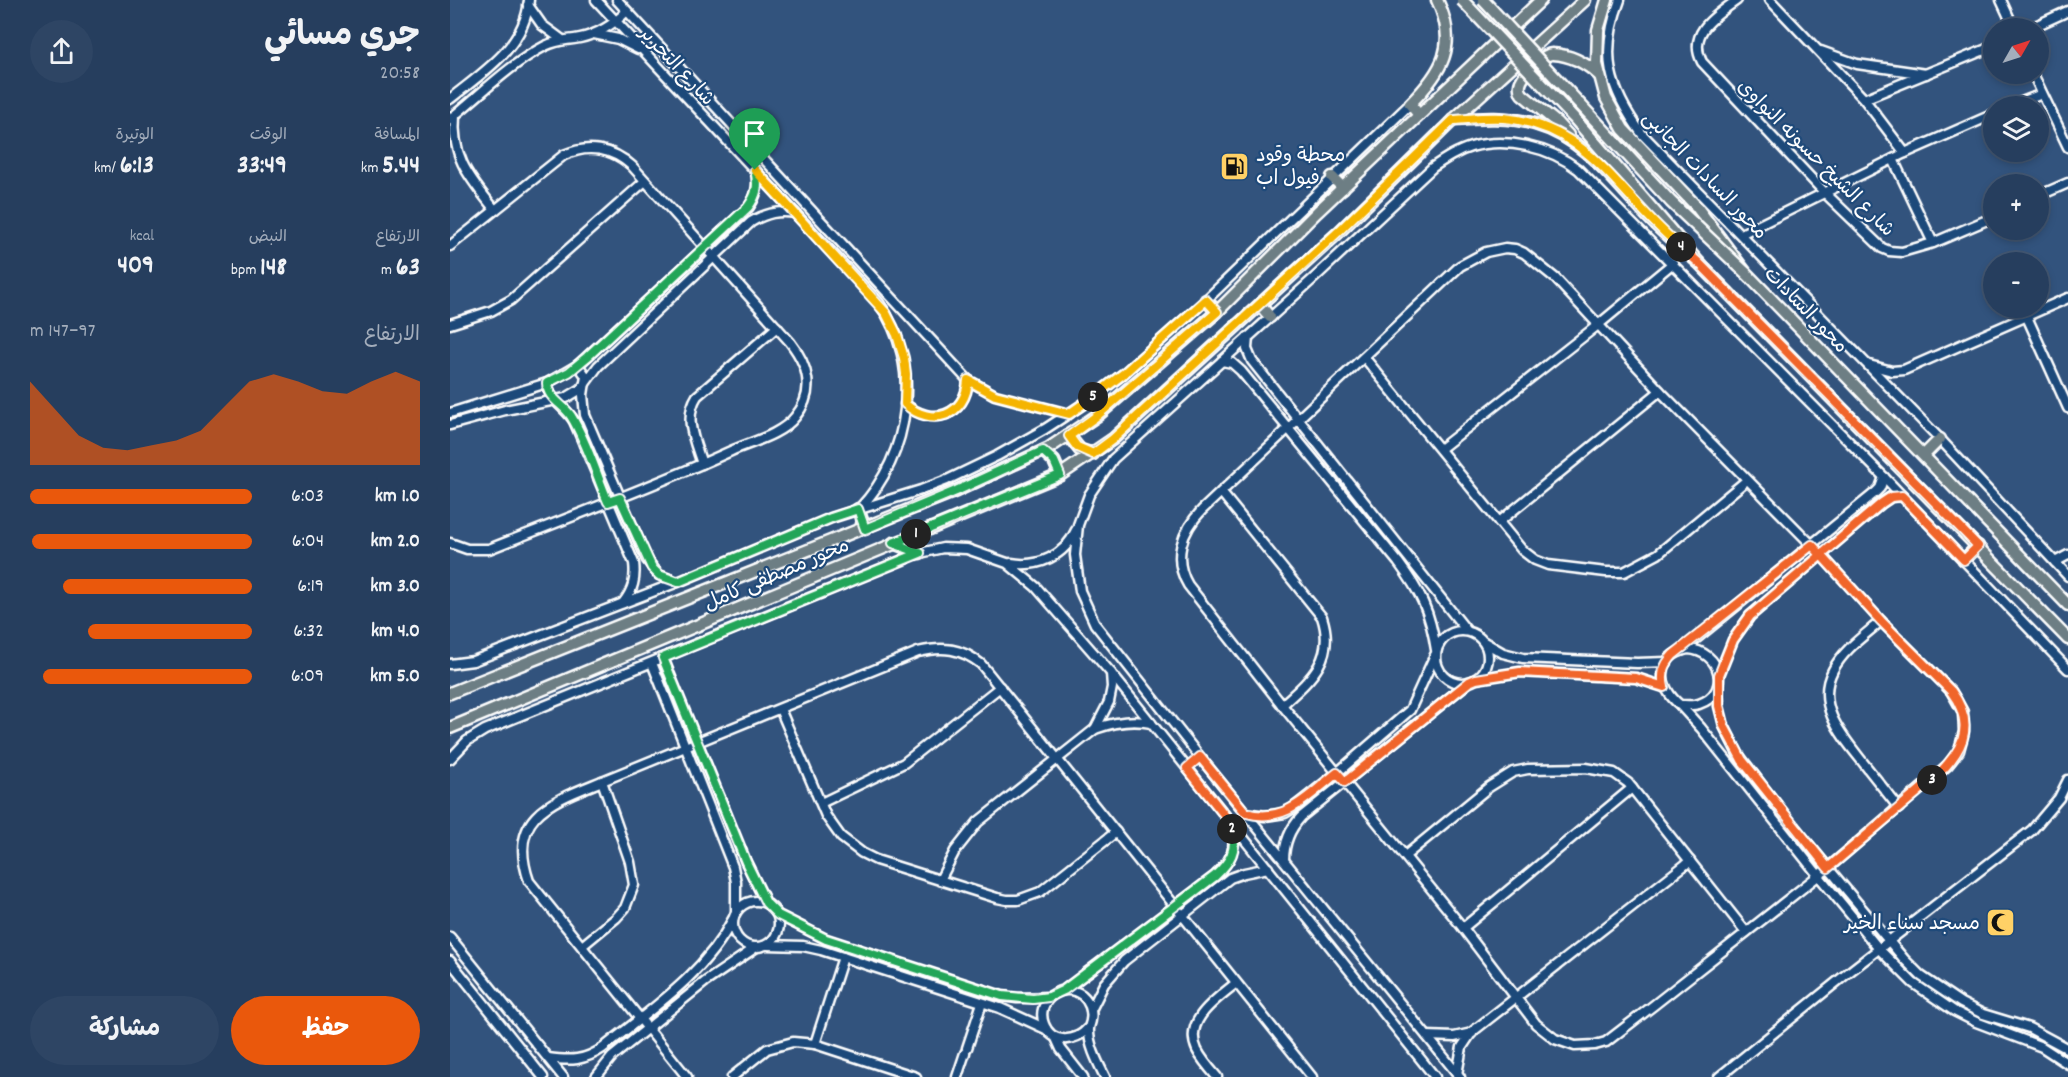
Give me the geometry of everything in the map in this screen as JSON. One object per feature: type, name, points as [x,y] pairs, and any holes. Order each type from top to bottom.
[{"type":"main road","points":[[1419,115],[1410,104],[1434,77],[1445,52],[1446,26],[1437,0]]},
{"type":"main road","points":[[1462,0],[1574,118],[1699,263],[2068,639]]},
{"type":"main road","points":[[1484,0],[1671,202],[1746,273]]},
{"type":"main road","name":"محور مصطفى كامل","points":[[450,693],[865,529],[956,491],[1043,451],[1069,436],[1098,415],[1217,312],[1343,188],[1541,0]]},
{"type":"main road","name":"محور مصطفى كامل","points":[[450,728],[1060,475],[1093,454],[1113,439],[1260,305],[1453,120],[1585,0]]},
{"type":"main road","name":"محور السادات","points":[[1607,0],[1597,41],[1599,75],[1610,109],[1623,129],[1696,206],[1746,273],[2068,605]]},
{"type":"main road","points":[[1571,140],[1556,122],[1522,94],[1521,81],[1543,57],[1550,54],[1579,61],[1599,75]]},
{"type":"main road","points":[[1453,120],[1487,118],[1520,120],[1551,130],[1571,140],[1594,158],[1660,229],[1699,263]]},
{"type":"main road","points":[[1332,177],[1343,188]]},
{"type":"main road","points":[[1206,300],[1217,312]]},
{"type":"main road","points":[[1260,305],[1270,317]]},
{"type":"main road","points":[[1069,436],[1077,447],[1093,454]]},
{"type":"main road","points":[[1924,455],[1940,439]]},
{"type":"main road","points":[[1043,451],[1054,461],[1060,475]]},
{"type":"main road","points":[[858,509],[865,529]]},
{"type":"main road","points":[[893,543],[920,553]]},
{"type":"main road","points":[[1964,560],[1978,546]]},
{"type":"street","name":"شارع التحرير","points":[[596,0],[796,213],[886,313],[897,335],[904,358],[905,404],[899,436],[888,466],[872,495],[858,509]]},
{"type":"street","name":"شارع التحرير","points":[[617,0],[968,380],[995,395],[1069,414]]},
{"type":"street","name":"محور السادات الجانبى","points":[[1620,0],[1613,19],[1609,53],[1610,69],[1615,91],[1623,108],[1642,134],[1940,439],[2068,576]]},
{"type":"street","name":"شارع الشيخ حسونه النواوى","points":[[1737,0],[1704,28],[1698,36],[1697,48],[1704,65],[1825,193],[1882,248],[1902,252],[1934,243],[1983,221]]},
{"type":"street","points":[[1770,0],[1864,99],[1905,153]]},
{"type":"street","points":[[2001,0],[2009,18]]},
{"type":"street","points":[[528,3],[542,25],[561,39]]},
{"type":"street","points":[[450,99],[503,56],[516,38],[528,3]]},
{"type":"street","points":[[495,210],[466,172],[456,150],[453,117],[520,61],[561,39],[594,34],[616,22],[627,11]]},
{"type":"street","points":[[2049,20],[2068,11]]},
{"type":"street","points":[[594,34],[618,39],[643,51]]},
{"type":"street","points":[[1818,50],[1857,64],[1926,74]]},
{"type":"street","points":[[1864,99],[1983,51]]},
{"type":"street","points":[[2038,84],[2068,147]]},
{"type":"street","points":[[2037,96],[2042,94]]},
{"type":"street","points":[[450,664],[473,661],[678,582],[831,518],[921,490],[1022,443],[1069,414],[1123,374],[1206,300],[1410,104]]},
{"type":"street","points":[[1741,234],[1905,153],[1983,119]]},
{"type":"street","points":[[450,759],[467,741],[485,730],[920,553],[943,548],[967,549],[1007,563],[1029,564],[1050,558],[1068,544],[1089,495],[1100,476],[1122,451],[1433,167],[1472,146],[1529,146],[1557,155],[1578,169],[1884,477],[2068,669]]},
{"type":"street","points":[[450,246],[556,160],[572,151],[601,149],[618,155],[645,181],[777,327],[804,362],[808,384],[802,407],[788,425],[702,464],[489,549],[467,549],[450,543]]},
{"type":"street","points":[[1893,159],[1934,243]]},
{"type":"street","points":[[450,161],[466,172]]},
{"type":"street","points":[[450,413],[547,383],[578,365],[753,201],[758,186],[755,170]]},
{"type":"street","points":[[450,324],[485,314],[511,300],[645,181]]},
{"type":"street","points":[[2049,191],[2068,183]]},
{"type":"street","points":[[450,425],[572,395],[585,385],[598,366],[759,217],[777,212],[796,213]]},
{"type":"street","points":[[1495,249],[1515,249],[1533,259],[1555,278],[1660,391],[1812,545],[1881,621],[1951,691],[1963,712],[1962,741],[1955,757],[1828,868],[1654,1005],[1600,1044],[1575,1046],[1559,1041],[1541,1029],[1463,928],[1282,705],[1188,585],[1180,569],[1180,549],[1187,530],[1196,517],[1298,417],[1364,357],[1460,266],[1477,255],[1495,249]]},
{"type":"street","points":[[1440,449],[1673,263]]},
{"type":"street","points":[[2049,307],[2068,298]]},
{"type":"street","points":[[1866,364],[1892,371],[1904,370],[2025,318]]},
{"type":"street","points":[[2027,318],[2068,408]]},
{"type":"street","points":[[702,464],[689,418],[693,403],[697,396],[777,327]]},
{"type":"street","points":[[1248,338],[1247,349],[1252,361],[1467,631]]},
{"type":"street","points":[[1364,357],[1522,550],[1542,563],[1559,567],[1624,572],[1658,554],[1747,480]]},
{"type":"street","points":[[1222,361],[1232,363],[1241,371],[1418,590],[1430,619],[1436,663],[1442,675],[1455,683],[1520,672],[1636,678],[1664,687]]},
{"type":"street","points":[[578,365],[584,372],[585,415],[652,568],[659,575],[678,582]]},
{"type":"street","points":[[905,404],[918,414],[926,416],[934,417],[950,413],[962,402],[968,388],[968,380]]},
{"type":"street","points":[[547,383],[549,392],[574,421],[634,563],[634,585],[622,603]]},
{"type":"street","points":[[1499,522],[1660,391]]},
{"type":"street","points":[[1884,477],[1876,492],[1667,662],[1663,670],[1664,687],[1879,949],[1913,983],[1947,1007],[1976,1022],[2042,1047],[2068,1064]]},
{"type":"street","points":[[1221,492],[1322,617],[1325,626],[1326,643],[1319,667],[1282,705]]},
{"type":"street","points":[[1902,496],[1887,500],[1744,623],[1733,640],[1719,675],[1721,714],[1738,753],[1828,868],[1921,976],[1961,1003],[1998,1020],[2029,1028],[2068,1049]]},
{"type":"street","points":[[1078,525],[1076,573],[1086,608],[1095,624],[1458,1075]]},
{"type":"street","points":[[2055,562],[2068,555]]},
{"type":"street","points":[[1007,563],[1036,587],[1111,673],[1435,1077]]},
{"type":"street","points":[[1881,621],[1847,652],[1834,669],[1828,685],[1828,705],[1841,734],[1899,808]]},
{"type":"street","points":[[1246,813],[1265,816],[1285,813],[1337,773],[1410,710],[1444,636],[1459,630],[1474,633],[1503,653],[1523,658],[1637,663],[1667,662]]},
{"type":"street","points":[[1284,860],[1286,841],[1295,824],[1484,672],[1488,663],[1488,652],[1484,642]]},
{"type":"street","points":[[687,1077],[529,881],[524,866],[523,850],[525,835],[532,821],[553,801],[918,652],[947,648],[971,656],[981,664],[1312,1077]]},
{"type":"street","points":[[1681,651],[1704,652],[1715,663],[1719,675]]},
{"type":"street","points":[[663,658],[746,862],[766,903],[778,915],[826,939],[1002,996],[1025,999],[1049,997],[1064,990],[1175,906],[1226,865],[1235,847],[1230,822]]},
{"type":"street","points":[[652,663],[733,867],[737,897],[734,915],[735,935],[747,946],[755,948]]},
{"type":"street","points":[[1095,729],[1108,702],[1112,687],[1111,673]]},
{"type":"street","points":[[1680,705],[1701,704],[1713,695],[1718,686]]},
{"type":"street","points":[[821,803],[904,763],[1000,687]]},
{"type":"street","points":[[780,709],[832,827],[856,850],[876,860],[997,898],[1018,900],[1040,892],[1116,832]]},
{"type":"street","points":[[940,880],[955,851],[983,818],[1095,729],[1123,721],[1151,723]]},
{"type":"street","points":[[1187,768],[1200,757]]},
{"type":"street","points":[[1405,856],[1490,787],[1514,772],[1563,767],[1602,770],[1622,777],[1632,788],[1746,932]]},
{"type":"street","points":[[1719,1077],[2032,830],[2059,798],[2068,780]]},
{"type":"street","points":[[582,946],[625,908],[634,885],[630,862],[602,781]]},
{"type":"street","points":[[1463,928],[1632,788]]},
{"type":"street","points":[[1458,1075],[1459,1056],[1472,1032],[1690,861]]},
{"type":"street","points":[[1091,1010],[1097,996],[1113,972],[1230,878],[1268,868]]},
{"type":"street","points":[[548,1058],[578,1060],[591,1056],[640,1018],[710,956],[723,938],[734,915],[746,903],[753,901],[766,903]]},
{"type":"street","points":[[766,945],[777,936],[778,915]]},
{"type":"street","points":[[450,936],[563,1077]]},
{"type":"street","points":[[596,1077],[612,1057],[721,970],[755,948],[766,945],[803,946],[843,957],[1016,1014],[1046,1029],[1056,1038],[1083,1077]]},
{"type":"street","points":[[815,1044],[843,957]]},
{"type":"street","points":[[450,961],[539,1075]]},
{"type":"street","points":[[450,975],[462,976]]},
{"type":"street","points":[[1217,1077],[1197,1049],[1194,1038],[1195,1026],[1200,1015],[1236,983]]},
{"type":"street","points":[[1056,1038],[1074,1039],[1082,1035],[1092,1020],[1088,1002],[1082,995],[1064,990]]},
{"type":"street","points":[[1046,1029],[1042,1012],[1049,997]]},
{"type":"street","points":[[957,1077],[981,1003]]},
{"type":"street","points":[[1088,1028],[1104,1077]]},
{"type":"street","points":[[1427,1036],[1454,1037],[1472,1032]]},
{"type":"street","points":[[732,1077],[767,1049],[793,1042],[815,1044],[914,1077]]},
{"type":"place","name":"محطة وقود فيول اب","points":[[1235,166]]},
{"type":"place","name":"مسجد سناء الخير","points":[[2001,922]]},
{"type":"route","points":[[755,170],[758,186],[753,201],[748,207],[578,365],[547,383],[551,396],[563,406],[574,421],[608,502],[620,498],[646,560],[652,568],[659,575],[678,582],[831,518],[858,509],[865,529],[1043,451],[1054,461],[1060,475],[893,543],[920,553],[663,658],[752,876],[766,903],[778,915],[793,924],[826,939],[1002,996],[1033,999],[1049,997],[1064,990],[1215,876],[1230,859],[1235,847],[1230,822],[1187,768],[1200,757],[1246,813],[1275,815],[1293,808],[1337,773],[1345,782],[1469,682],[1476,679],[1520,672],[1636,678],[1664,687],[1663,670],[1673,655],[1681,651],[1812,545],[1821,555],[1881,621],[1956,697],[1963,712],[1964,722],[1959,751],[1948,765],[1828,868],[1738,753],[1724,726],[1719,706],[1718,686],[1719,675],[1733,640],[1750,616],[1821,555],[1882,503],[1891,497],[1902,496],[1964,560],[1978,546],[1699,263],[1655,224],[1594,158],[1566,136],[1520,120],[1503,118],[1453,120],[1338,232],[1113,439],[1093,454],[1077,447],[1069,436],[1098,415],[1217,312],[1206,300],[1123,374],[1069,414],[995,395],[968,380],[966,395],[950,413],[934,417],[918,414],[905,404],[907,389],[904,358],[897,335],[886,313],[755,170]]}]
